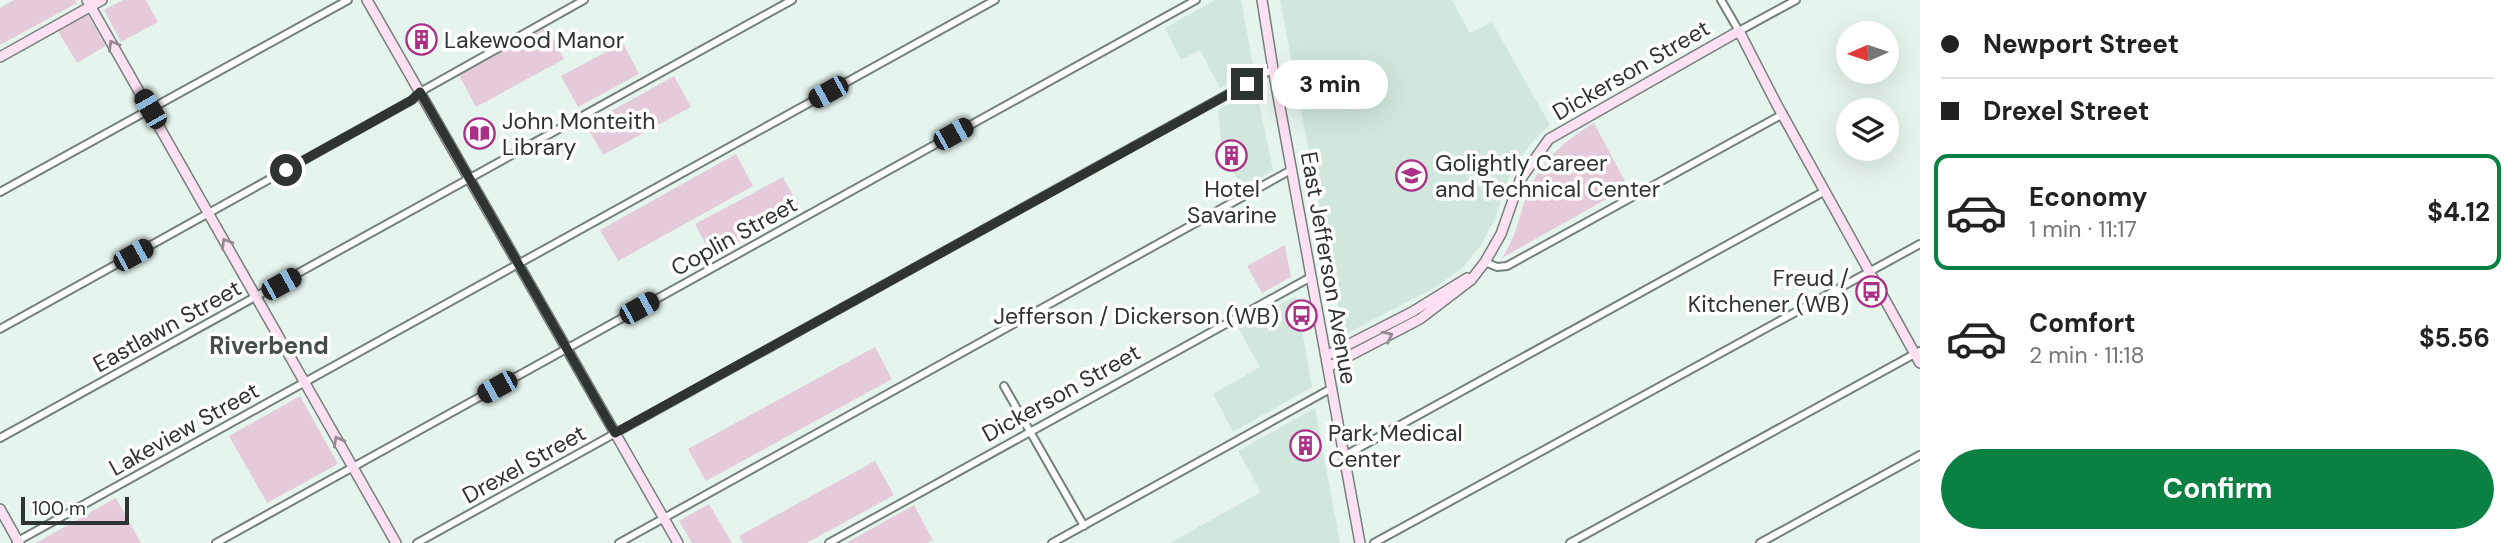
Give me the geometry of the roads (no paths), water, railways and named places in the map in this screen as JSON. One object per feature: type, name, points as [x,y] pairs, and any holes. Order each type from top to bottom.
[{"type":"street","points":[[0,57],[89,3],[102,0]]},
{"type":"street","points":[[0,192],[348,0]]},
{"type":"street","points":[[368,0],[678,543]]},
{"type":"street","points":[[0,329],[412,100],[420,92],[584,0]]},
{"type":"street","name":"Eastlawn Street","points":[[0,438],[792,0]]},
{"type":"street","name":"Lakeview Street","points":[[17,542],[995,0]]},
{"type":"street","name":"Coplin Street","points":[[216,543],[1196,0]]},
{"type":"street","name":"East Jefferson Avenue","points":[[1262,0],[1360,543]]},
{"type":"street","points":[[1721,0],[1917,352],[1920,363]]},
{"type":"street","name":"Dickerson Street","points":[[1328,367],[1420,319],[1465,287],[1485,262],[1501,234],[1520,180],[1549,139],[1796,0]]},
{"type":"street","points":[[89,3],[396,543]]},
{"type":"street","name":"Drexel Street","points":[[417,543],[1273,69]]},
{"type":"street","points":[[1485,262],[1497,267],[1507,266],[1783,114]]},
{"type":"street","points":[[619,543],[1291,170]]},
{"type":"street","points":[[1344,456],[1825,191]]},
{"type":"street","points":[[1374,543],[1920,244]]},
{"type":"street","name":"Dickerson Street","points":[[1326,356],[1424,305],[1475,274]]},
{"type":"street","name":"Dickerson Street","points":[[829,543],[1311,277]]},
{"type":"street","points":[[1570,543],[1917,352]]},
{"type":"street","points":[[1004,386],[1084,526]]},
{"type":"street","points":[[1052,543],[1332,388]]},
{"type":"street","points":[[1760,543],[1920,455]]},
{"type":"street","points":[[0,509],[17,542]]},
{"type":"place","name":"Lakewood Manor","points":[[421,40]]},
{"type":"place","name":"John Monteith Library","points":[[479,134]]},
{"type":"place","name":"Hotel Savarine","points":[[1232,155]]},
{"type":"place","name":"Golightly Career and Technical Center","points":[[1412,176]]},
{"type":"place","name":"Freud / Kitchener (WB)","points":[[1872,291]]},
{"type":"place","name":"Jefferson / Dickerson (WB)","points":[[1302,316]]},
{"type":"place","name":"Park Medical Center","points":[[1305,446]]},
{"type":"district","name":"Riverbend","points":[[269,346]]}]
